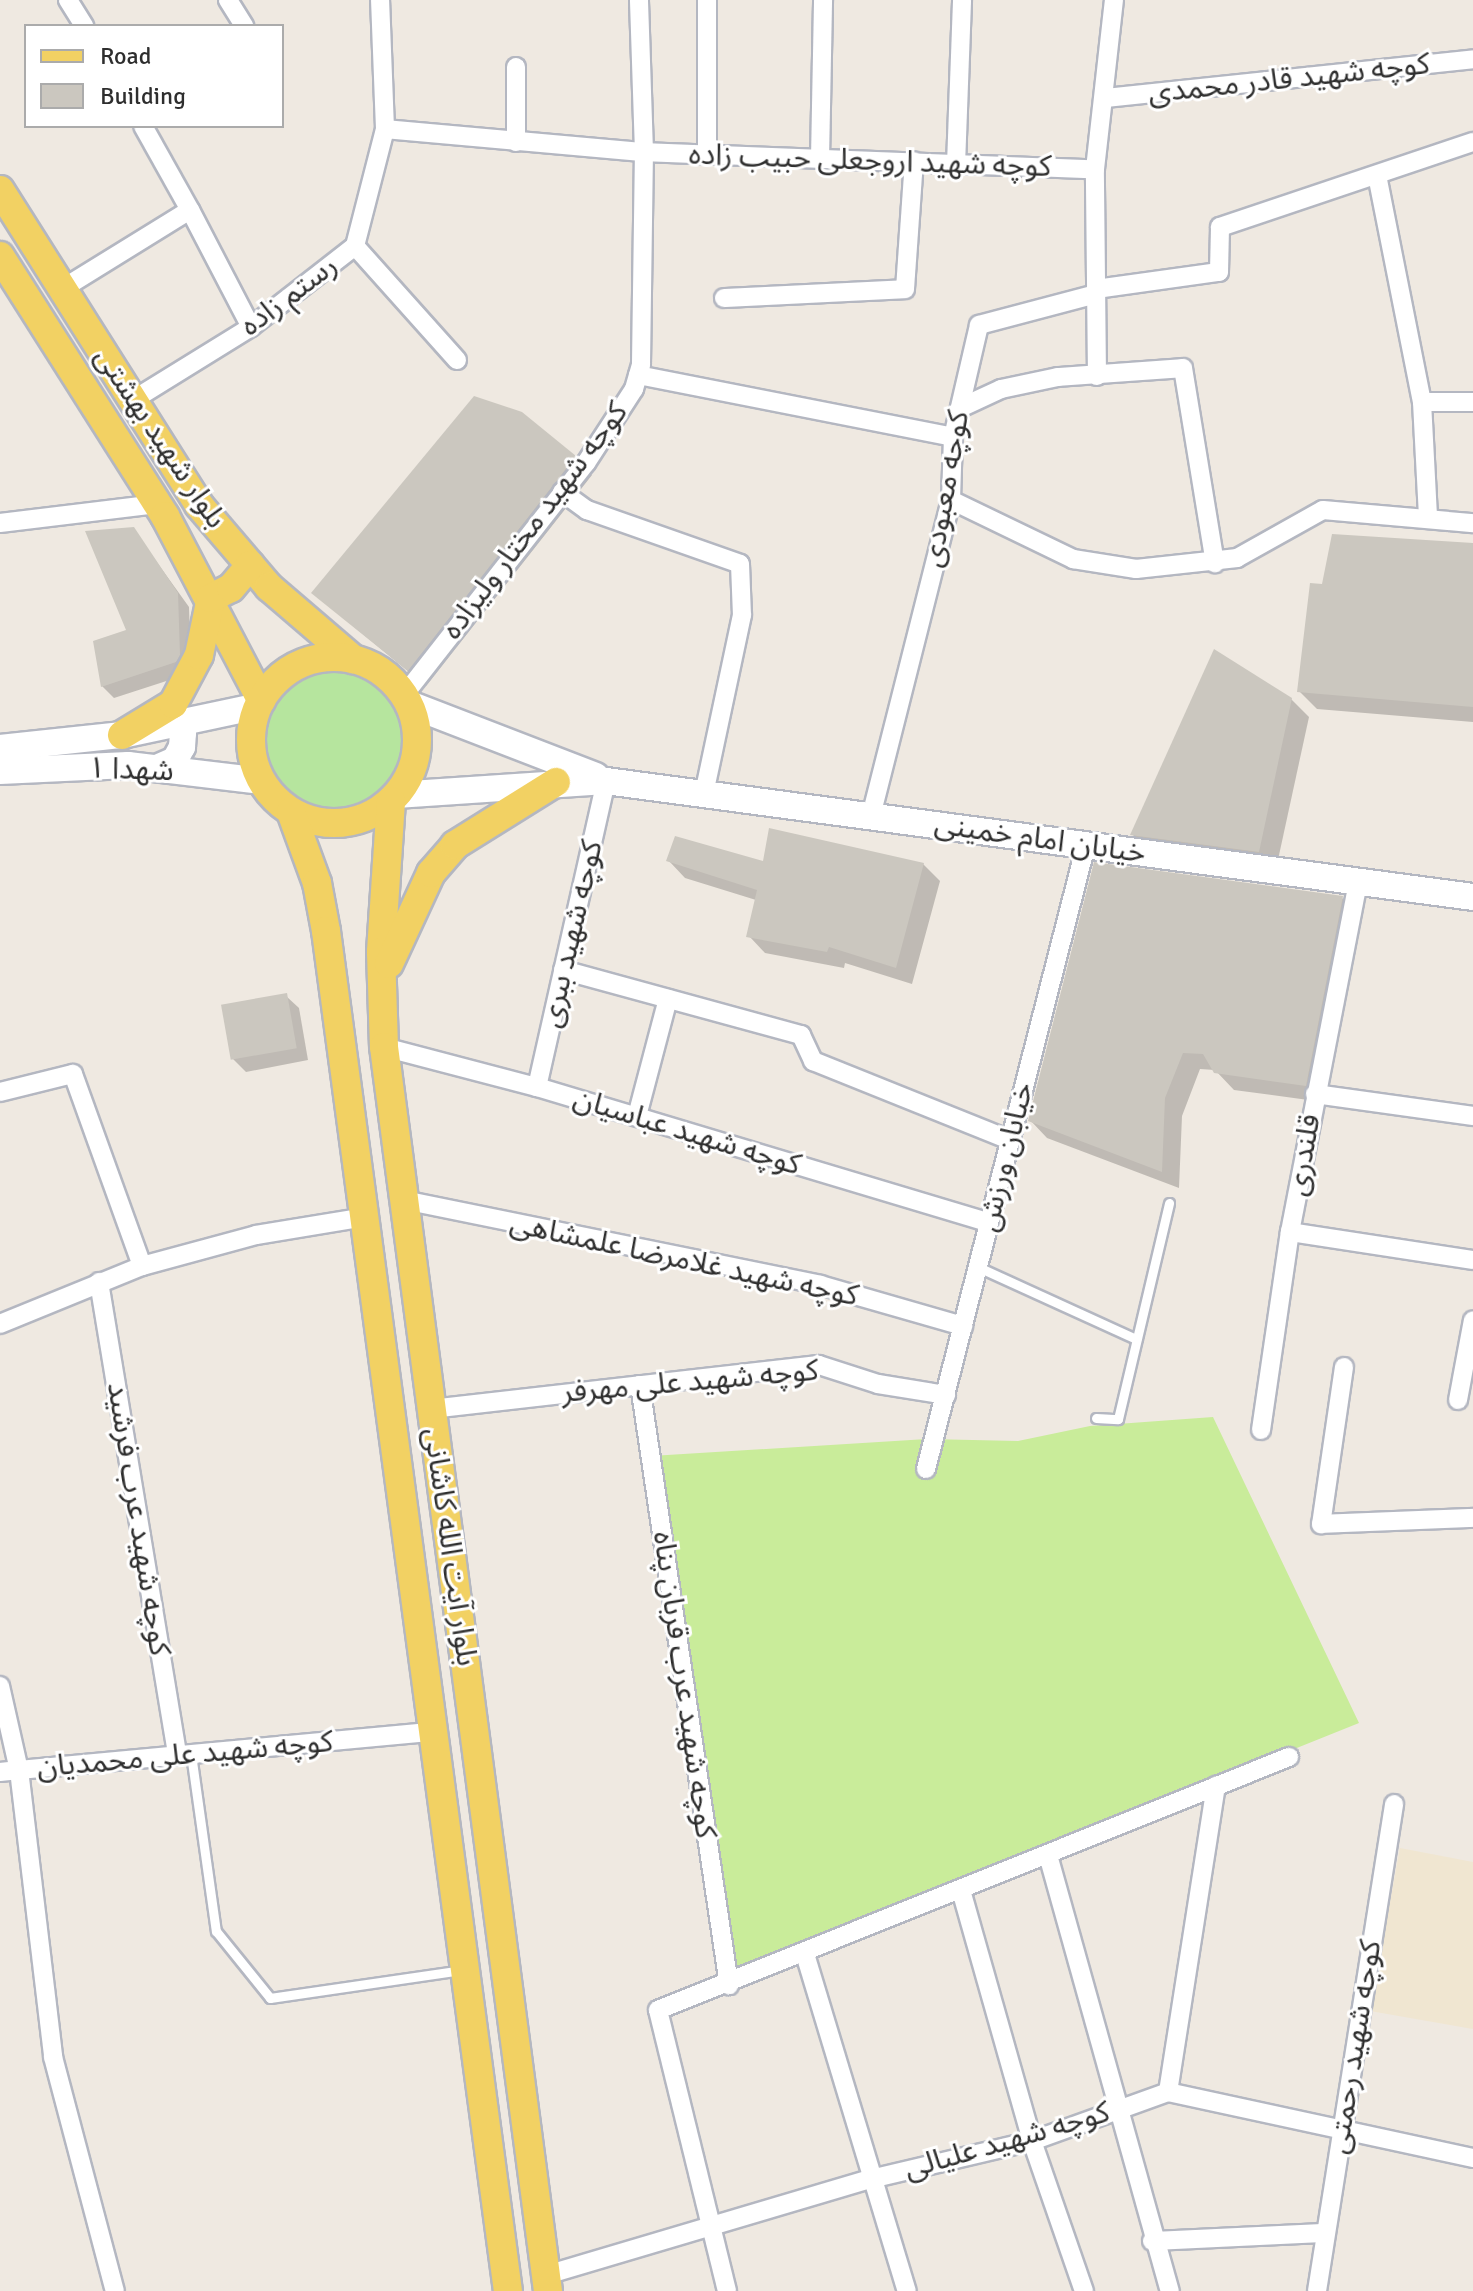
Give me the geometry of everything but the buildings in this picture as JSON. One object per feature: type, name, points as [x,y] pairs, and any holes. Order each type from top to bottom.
[{"type":"main road","name":"بلوار شهید بهشتی","points":[[0,190],[199,505],[250,565],[353,659]]},
{"type":"main road","name":"بلوار شهید بهشتی","points":[[0,256],[157,504],[211,598],[259,703]]},
{"type":"main road","points":[[122,735],[173,704],[199,655],[211,598],[231,588],[250,565]]},
{"type":"main road","points":[[394,798],[414,761],[415,723],[407,700],[382,672],[353,659],[331,656],[290,668],[259,703],[251,744],[262,781],[291,812],[332,823],[364,817],[394,798],[556,782],[606,781]]},
{"type":"main road","points":[[407,700],[606,781]]},
{"type":"main road","name":"شهدا ۱","points":[[0,748],[122,735],[259,703]]},
{"type":"main road","points":[[157,768],[175,760],[182,747],[183,733],[175,722]]},
{"type":"main road","name":"شهدا ۱","points":[[0,771],[157,768],[262,781]]},
{"type":"main road","name":"خیابان امام خمینی","points":[[606,781],[1473,897]]},
{"type":"main road","points":[[382,984],[411,911],[431,873],[455,845],[556,782]]},
{"type":"main road","name":"بلوار آیت الله کاشانی","points":[[394,798],[382,984],[384,1047],[547,2283]]},
{"type":"main road","name":"بلوار آیت الله کاشانی","points":[[291,812],[319,895],[437,1731],[508,2291]]},
{"type":"main road","points":[[351,1114],[392,1110]]},
{"type":"street","points":[[68,0],[83,24]]},
{"type":"street","points":[[228,0],[243,24]]},
{"type":"street","name":"رستم زاده","points":[[133,400],[251,327],[355,246],[385,129],[380,0]]},
{"type":"street","name":"کوچه شهید مختار ولیزاده","points":[[407,700],[610,426],[638,375],[644,152],[639,0]]},
{"type":"street","points":[[707,0],[707,155]]},
{"type":"street","points":[[820,159],[823,0]]},
{"type":"street","points":[[956,165],[962,0]]},
{"type":"street","points":[[1097,376],[1095,169],[1114,0]]},
{"type":"street","name":"کوچه شهید قادر محمدی","points":[[1105,98],[1473,59]]},
{"type":"street","points":[[516,67],[516,142]]},
{"type":"street","points":[[144,128],[251,327]]},
{"type":"street","name":"کوچه شهید اروجعلی حبیب زاده","points":[[385,129],[644,152],[1095,169]]},
{"type":"street","points":[[1096,291],[1219,272],[1220,227],[1473,142]]},
{"type":"street","points":[[724,298],[905,289],[914,161]]},
{"type":"street","points":[[1377,175],[1422,402],[1428,517]]},
{"type":"street","points":[[62,289],[190,210]]},
{"type":"street","points":[[355,246],[457,360]]},
{"type":"street","name":"کوچه معبودی","points":[[871,816],[951,500],[953,437],[979,325],[1096,291]]},
{"type":"street","points":[[960,408],[1001,389],[1058,377],[1183,368],[1215,563]]},
{"type":"street","points":[[638,375],[953,437]]},
{"type":"street","points":[[1422,402],[1473,402]]},
{"type":"street","points":[[562,492],[587,510],[740,564],[742,615],[704,794]]},
{"type":"street","points":[[951,500],[1073,559],[1136,569],[1215,563],[1237,558],[1323,510],[1473,523]]},
{"type":"street","points":[[0,523],[157,504]]},
{"type":"street","name":"کوچه شهید ببری","points":[[537,1087],[606,781]]},
{"type":"street","name":"خیابان ورزش","points":[[926,1469],[1086,845]]},
{"type":"street","name":"قلندری","points":[[1261,1430],[1290,1232],[1358,881]]},
{"type":"street","points":[[563,970],[801,1035],[813,1061],[1010,1140]]},
{"type":"street","points":[[637,1116],[668,999]]},
{"type":"street","name":"کوچه شهید عباسیان","points":[[384,1047],[537,1087],[988,1222]]},
{"type":"street","points":[[0,1092],[73,1074],[142,1266]]},
{"type":"street","points":[[1315,1094],[1473,1116]]},
{"type":"street","name":"کوچه شهید غلامرضا علمشاهی","points":[[404,1200],[820,1285],[963,1326]]},
{"type":"street","points":[[0,1324],[142,1266],[256,1235],[365,1217]]},
{"type":"street","points":[[1290,1232],[1473,1260]]},
{"type":"street","name":"کوچه شهید عرب فرشید","points":[[99,1282],[184,1755]]},
{"type":"street","points":[[1458,1400],[1473,1320]]},
{"type":"street","name":"کوچه شهید علی مهرفر","points":[[431,1409],[819,1365],[878,1384],[946,1395]]},
{"type":"street","points":[[1344,1367],[1321,1524],[1473,1518]]},
{"type":"street","name":"کوچه شهید عرب قربان پناه","points":[[640,1385],[729,1985]]},
{"type":"street","name":"کوچه شهید علی محمدیان","points":[[0,1686],[10,1771],[437,1731]]},
{"type":"street","points":[[727,2291],[708,2225],[658,2010],[729,1985],[1289,1757]]},
{"type":"street","points":[[10,1771],[53,2057],[115,2291]]},
{"type":"street","points":[[1216,1786],[1168,2092],[1341,2133],[1473,2158]]},
{"type":"street","name":"کوچه شهید رحمتی","points":[[1317,2291],[1394,1804]]},
{"type":"street","points":[[1048,1855],[1152,2241],[1170,2291]]},
{"type":"street","points":[[961,1890],[1032,2141],[1084,2291]]},
{"type":"street","points":[[805,1954],[907,2291]]},
{"type":"street","name":"کوچه شهید علیالی","points":[[547,2283],[708,2225],[871,2179],[1032,2141],[1168,2092]]},
{"type":"street","points":[[1152,2241],[1324,2233]]},
{"type":"lane","points":[[1096,1418],[1118,1419],[1169,1203]]},
{"type":"lane","points":[[978,1267],[1136,1339]]},
{"type":"lane","points":[[184,1755],[216,1931],[270,1998],[468,1970]]},
{"type":"shaded area","points":[[1400,1848],[1473,1862],[1473,2029],[1370,2011]]},
{"type":"green space","points":[[335,670],[361,676],[384,690],[398,713],[404,739],[398,765],[384,788],[361,802],[335,808],[309,802],[286,788],[272,765],[266,739],[272,713],[286,690],[309,676]]},
{"type":"green space","points":[[1213,1417],[1359,1723],[735,1974],[651,1456],[927,1439],[1018,1441],[1090,1426]]}]
